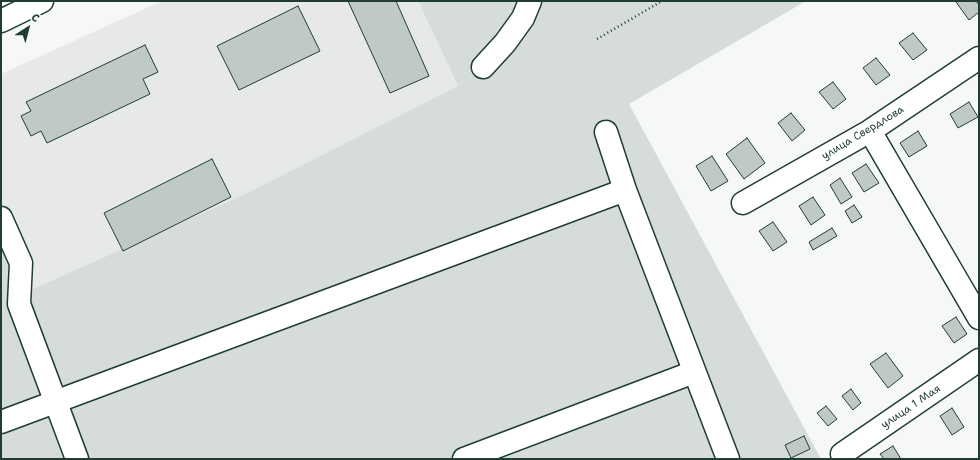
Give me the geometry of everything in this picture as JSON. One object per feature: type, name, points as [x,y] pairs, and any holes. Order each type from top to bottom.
[{"type":"street","points":[[1,20],[42,1]]},
{"type":"street","points":[[482,67],[505,42],[523,18],[530,1]]},
{"type":"street","name":"улица Свердлова","points":[[743,203],[870,131],[979,58]]},
{"type":"street","points":[[870,131],[979,318]]},
{"type":"street","points":[[606,132],[625,190],[728,459]]},
{"type":"street","points":[[1,422],[625,190]]},
{"type":"street","points":[[1,218],[21,262],[19,304],[77,459]]},
{"type":"street","name":"улица 1 Мая","points":[[843,456],[979,360]]},
{"type":"street","points":[[464,459],[694,372]]},
{"type":"path","points":[[597,39],[662,1]]},
{"type":"shaded area","points":[[162,1],[418,1],[458,86],[245,194],[33,289],[1,220],[1,74]]},
{"type":"shaded area","points":[[418,1],[806,1],[629,104],[821,459],[1,459],[1,220],[33,289],[245,194],[458,86]]},
{"type":"building","points":[[348,1],[396,1],[429,76],[390,93]]},
{"type":"building","points":[[976,1],[979,5],[979,12],[969,20],[956,2]]},
{"type":"building","points":[[298,6],[320,51],[239,90],[217,46]]},
{"type":"building","points":[[913,33],[927,50],[913,60],[899,43]]},
{"type":"building","points":[[145,45],[158,72],[143,79],[150,94],[47,143],[41,131],[31,136],[21,116],[31,111],[26,102]]},
{"type":"building","points":[[876,58],[890,75],[876,85],[863,68]]},
{"type":"building","points":[[833,82],[846,99],[833,109],[819,92]]},
{"type":"building","points":[[969,102],[978,117],[958,128],[950,114]]},
{"type":"building","points":[[791,113],[805,130],[792,141],[778,123]]},
{"type":"building","points":[[918,131],[927,146],[909,157],[900,143]]},
{"type":"building","points":[[747,138],[765,163],[744,179],[726,154]]},
{"type":"building","points":[[712,156],[728,181],[711,191],[696,166]]},
{"type":"building","points":[[212,159],[231,197],[123,251],[104,213]]},
{"type":"building","points":[[866,164],[879,183],[864,192],[852,173]]},
{"type":"building","points":[[840,178],[852,197],[841,204],[830,185]]},
{"type":"building","points":[[813,197],[825,215],[811,225],[799,206]]},
{"type":"building","points":[[854,205],[862,217],[852,223],[845,211]]},
{"type":"building","points":[[773,222],[787,242],[773,251],[759,231]]},
{"type":"building","points":[[832,228],[837,236],[813,250],[809,242]]},
{"type":"building","points":[[956,317],[967,334],[954,343],[942,326]]},
{"type":"building","points":[[886,353],[903,376],[888,388],[870,364]]},
{"type":"building","points":[[851,389],[861,403],[853,410],[842,396]]},
{"type":"building","points":[[826,406],[837,419],[828,426],[817,413]]},
{"type":"building","points":[[952,408],[964,427],[952,435],[940,416]]},
{"type":"building","points":[[804,436],[810,449],[791,458],[785,445]]},
{"type":"building","points":[[893,446],[901,459],[884,459],[880,454]]}]
